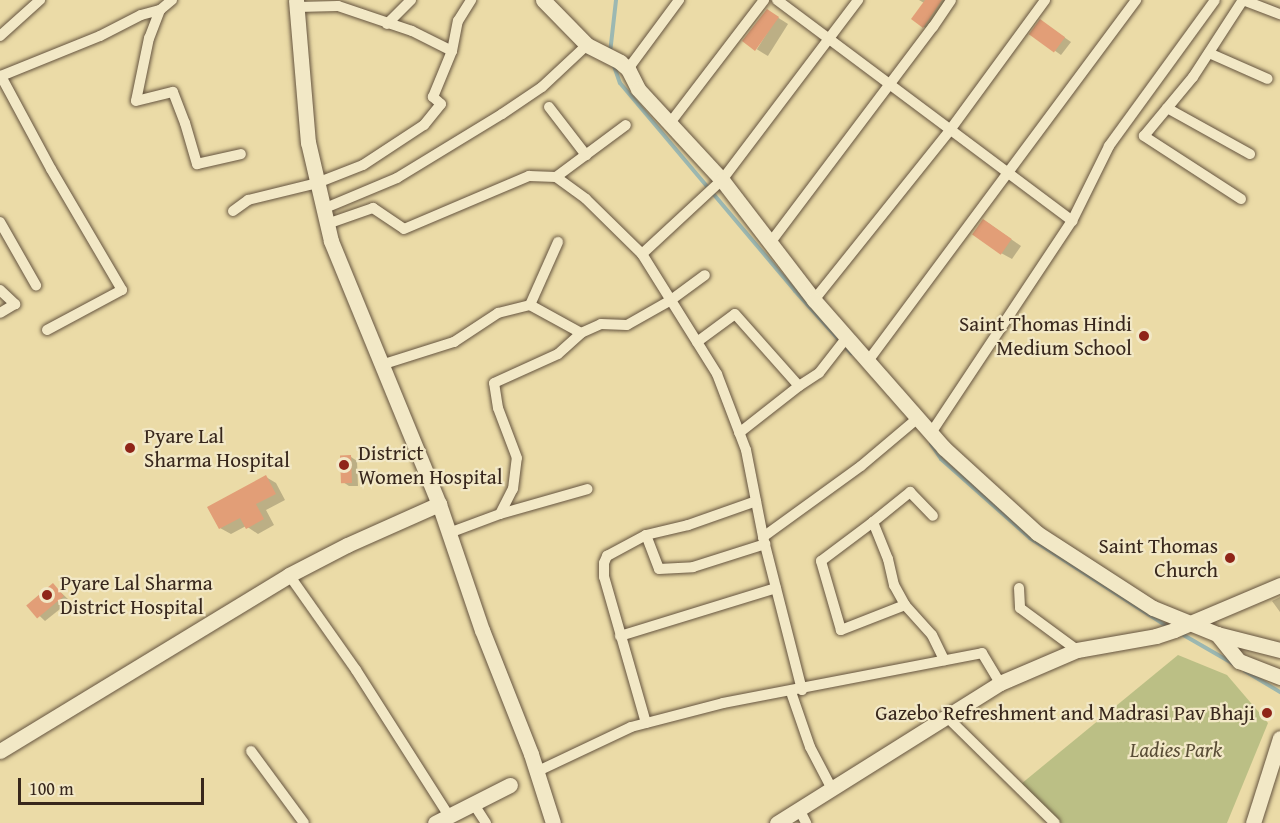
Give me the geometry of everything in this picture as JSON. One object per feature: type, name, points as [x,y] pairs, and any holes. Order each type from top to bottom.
[{"type":"street","points":[[0,36],[40,0]]},
{"type":"street","points":[[46,330],[122,290],[51,169],[1,75],[100,36],[141,15],[160,10],[172,0]]},
{"type":"street","points":[[387,24],[411,0]]},
{"type":"street","points":[[233,211],[248,200],[317,183],[363,165],[424,125],[441,104],[433,97],[452,51],[458,21],[471,0]]},
{"type":"street","points":[[543,0],[593,48],[624,65],[638,89],[722,180],[814,300],[868,361],[914,422],[931,433],[1036,533],[1154,608],[1217,634],[1280,650]]},
{"type":"street","points":[[624,65],[679,0]]},
{"type":"street","points":[[670,123],[764,0]]},
{"type":"street","points":[[777,0],[1071,220]]},
{"type":"street","points":[[642,254],[722,180],[858,0]]},
{"type":"street","points":[[770,243],[890,85],[951,0]]},
{"type":"street","points":[[814,300],[950,130],[1045,0]]},
{"type":"street","points":[[868,361],[1136,0]]},
{"type":"street","points":[[931,433],[1071,220],[1109,146],[1215,0]]},
{"type":"street","points":[[1241,199],[1144,135],[1209,53],[1243,0],[1280,15]]},
{"type":"street","points":[[452,51],[412,31],[338,6],[297,3],[308,142],[331,241],[439,504],[553,823]]},
{"type":"street","points":[[160,10],[149,38],[136,101],[172,92],[185,123],[197,164],[241,154]]},
{"type":"street","points":[[325,217],[397,178],[502,114],[593,48]]},
{"type":"street","points":[[1209,53],[1268,79]]},
{"type":"street","points":[[549,107],[586,155]]},
{"type":"street","points":[[1167,108],[1250,154]]},
{"type":"street","points":[[556,177],[626,125]]},
{"type":"street","points":[[325,217],[373,208],[404,229],[529,176],[556,177],[586,199],[642,254],[717,374],[740,433],[746,450],[796,691],[810,747],[832,789]]},
{"type":"street","points":[[0,222],[36,285]]},
{"type":"street","points":[[530,305],[558,242]]},
{"type":"street","points":[[500,514],[513,489],[517,458],[498,408],[494,383],[558,354],[581,333],[602,324],[627,325],[671,300],[705,275]]},
{"type":"street","points":[[0,290],[15,304],[0,313]]},
{"type":"street","points":[[381,365],[454,342],[498,313],[530,305],[581,333]]},
{"type":"street","points":[[697,342],[735,314],[799,386]]},
{"type":"street","points":[[740,433],[819,372],[847,337]]},
{"type":"street","points":[[646,534],[659,569],[693,567],[764,540],[861,466],[914,422]]},
{"type":"street","points":[[449,533],[500,514],[588,489]]},
{"type":"street","points":[[905,606],[841,630],[821,561],[910,492],[933,516]]},
{"type":"street","points":[[646,723],[604,577],[603,563],[607,556],[646,534],[688,525],[756,501]]},
{"type":"street","points":[[0,751],[289,575],[347,545],[439,504]]},
{"type":"street","points":[[873,522],[888,559],[894,585],[905,606],[932,634],[944,660]]},
{"type":"street","points":[[289,575],[356,670],[442,819],[510,785]]},
{"type":"street","points":[[777,823],[803,816],[832,789],[1000,683],[1077,650],[1156,636],[1280,585]]},
{"type":"street","points":[[620,636],[776,588]]},
{"type":"street","points":[[1019,588],[1020,608],[1077,650]]},
{"type":"street","points":[[1217,634],[1239,661],[1280,677]]},
{"type":"street","points":[[536,772],[631,727],[723,703],[796,691],[944,660],[982,653],[1000,683]]},
{"type":"street","points":[[947,717],[1055,823]]},
{"type":"street","points":[[1253,823],[1280,738]]},
{"type":"street","points":[[251,751],[304,823]]},
{"type":"street","points":[[473,803],[486,823]]},
{"type":"green space","name":"Ladies Park","points":[[1178,655],[1227,675],[1268,723],[1227,823],[1061,823],[1021,784]]},
{"type":"building","points":[[925,0],[942,0],[923,28],[911,19]]},
{"type":"building","points":[[767,9],[779,17],[755,51],[742,41]]},
{"type":"building","points":[[1040,19],[1065,37],[1054,53],[1029,34]]},
{"type":"building","points":[[983,219],[1012,239],[1001,255],[972,235]]},
{"type":"building","points":[[340,455],[351,455],[352,483],[341,483]]},
{"type":"building","points":[[266,475],[276,494],[256,504],[264,519],[246,529],[240,518],[219,529],[207,507]]},
{"type":"building","points":[[53,583],[64,596],[37,619],[26,605]]},
{"type":"waterway","points":[[610,53],[616,0]]},
{"type":"waterway","points":[[613,63],[620,83],[795,291],[851,353]]},
{"type":"waterway","points":[[931,444],[941,459],[1030,538],[1168,627]]},
{"type":"waterway","points":[[1180,633],[1234,664]]},
{"type":"waterway","points":[[1245,671],[1280,692]]},
{"type":"place","name":"Saint Thomas Hindi Medium School","points":[[1144,336]]},
{"type":"place","name":"Pyare Lal Sharma Hospital","points":[[130,448]]},
{"type":"place","name":"District Women Hospital","points":[[344,465]]},
{"type":"place","name":"Saint Thomas Church","points":[[1230,558]]},
{"type":"place","name":"Pyare Lal Sharma District Hospital","points":[[47,595]]},
{"type":"place","name":"Gazebo Refreshment and Madrasi Pav Bhaji","points":[[1267,713]]}]
